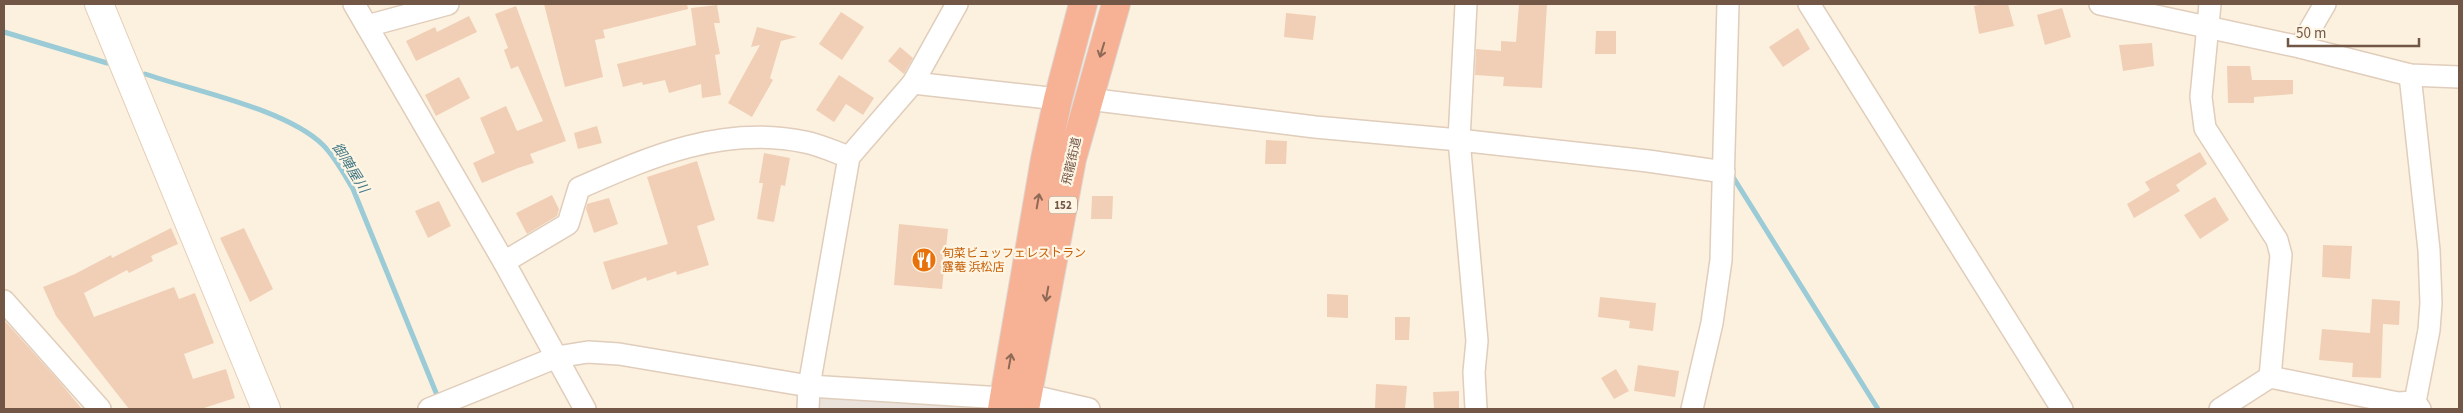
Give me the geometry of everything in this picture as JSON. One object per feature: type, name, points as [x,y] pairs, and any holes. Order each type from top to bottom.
[{"type":"highway","name":"飛龍街道","points":[[1014,403],[1058,99],[1083,4]]},
{"type":"highway","name":"飛龍街道","points":[[1014,403],[1072,159],[1116,4]]},
{"type":"street","points":[[99,4],[266,409]]},
{"type":"street","points":[[354,4],[504,262],[585,409]]},
{"type":"street","points":[[367,26],[448,4]]},
{"type":"street","points":[[808,409],[809,386],[849,157],[913,84],[957,4]]},
{"type":"street","points":[[1466,4],[1459,140],[1476,341],[1474,372],[1476,409]]},
{"type":"street","points":[[1692,409],[1712,323],[1721,260],[1728,4]]},
{"type":"street","points":[[1809,4],[2062,409]]},
{"type":"street","points":[[2100,4],[2300,47],[2410,75],[2459,77]]},
{"type":"street","points":[[2210,4],[2206,28],[2201,97],[2205,128],[2277,240],[2281,255],[2270,377]]},
{"type":"street","points":[[2300,47],[2325,4]]},
{"type":"street","points":[[2220,409],[2270,377],[2418,406],[2431,303],[2429,250],[2410,75]]},
{"type":"street","points":[[913,84],[1058,99]]},
{"type":"street","points":[[1088,99],[1315,127],[1459,140],[1724,172]]},
{"type":"street","points":[[504,262],[568,224],[579,188],[657,154],[703,143],[766,137],[806,142],[849,157]]},
{"type":"street","points":[[4,301],[100,409]]},
{"type":"street","points":[[436,406],[557,357],[588,352],[619,354],[809,386],[1089,409]]},
{"type":"shaded area","points":[[814,393],[979,406],[978,409],[813,409]]},
{"type":"building","points":[[544,4],[687,4],[688,9],[603,30],[605,38],[595,40],[603,77],[565,87]]},
{"type":"building","points":[[1519,4],[1547,4],[1542,88],[1503,86],[1504,77],[1475,75],[1476,49],[1501,51],[1501,41],[1516,42]]},
{"type":"building","points":[[2008,4],[2014,26],[1979,34],[1974,6]]},
{"type":"building","points":[[717,5],[720,23],[714,23],[720,54],[715,55],[721,95],[702,98],[701,84],[669,93],[665,80],[643,85],[642,82],[623,87],[617,64],[696,45],[691,8]]},
{"type":"building","points":[[516,6],[566,141],[530,154],[534,163],[482,183],[473,163],[495,153],[480,118],[506,106],[517,131],[543,121],[518,66],[511,69],[504,50],[508,48],[495,14]]},
{"type":"building","points":[[2062,8],[2071,37],[2045,45],[2037,15]]},
{"type":"building","points":[[841,12],[864,27],[842,60],[819,44]]},
{"type":"building","points":[[1286,13],[1316,16],[1313,40],[1284,37]]},
{"type":"building","points":[[469,16],[477,32],[416,61],[406,41],[435,27],[437,32]]},
{"type":"building","points":[[757,27],[797,37],[781,41],[770,78],[773,80],[752,117],[728,103],[760,45],[751,47]]},
{"type":"building","points":[[1798,28],[1810,49],[1783,67],[1769,47]]},
{"type":"building","points":[[1596,31],[1616,31],[1616,54],[1595,54]]},
{"type":"building","points":[[2152,43],[2154,66],[2123,71],[2119,45]]},
{"type":"building","points":[[900,47],[913,58],[904,74],[888,61]]},
{"type":"building","points":[[2227,66],[2250,66],[2252,80],[2293,80],[2293,94],[2254,97],[2254,103],[2228,103]]},
{"type":"building","points":[[839,75],[874,98],[863,115],[846,104],[834,122],[816,110]]},
{"type":"building","points":[[459,77],[470,98],[436,116],[425,95]]},
{"type":"building","points":[[597,126],[602,143],[578,149],[574,133]]},
{"type":"building","points":[[1266,140],[1287,141],[1286,164],[1265,164]]},
{"type":"building","points":[[2200,152],[2207,164],[2176,185],[2180,191],[2134,218],[2127,204],[2150,190],[2145,182]]},
{"type":"building","points":[[764,153],[790,158],[785,186],[781,185],[774,222],[757,219],[763,183],[759,183]]},
{"type":"building","points":[[697,161],[715,220],[697,226],[709,265],[677,275],[676,271],[647,281],[646,277],[612,290],[603,262],[668,244],[647,177]]},
{"type":"building","points":[[552,195],[559,209],[557,216],[527,234],[516,213]]},
{"type":"building","points":[[1092,196],[1113,196],[1112,219],[1091,219]]},
{"type":"building","points":[[2215,197],[2229,220],[2200,239],[2184,215]]},
{"type":"building","points":[[609,198],[618,224],[594,233],[586,209],[587,204]]},
{"type":"building","points":[[439,201],[451,226],[428,238],[415,211]]},
{"type":"building","points":[[899,224],[948,229],[942,289],[894,285]]},
{"type":"building","points":[[171,228],[178,244],[151,256],[153,261],[129,273],[127,270],[84,293],[94,317],[174,287],[179,299],[195,293],[214,343],[184,354],[193,379],[226,369],[235,398],[201,409],[129,409],[56,316],[43,287],[75,274],[111,255],[112,258]]},
{"type":"building","points":[[244,228],[273,289],[250,302],[220,238]]},
{"type":"building","points":[[2323,245],[2352,246],[2350,279],[2322,277]]},
{"type":"building","points":[[1327,294],[1348,295],[1348,318],[1327,317]]},
{"type":"building","points":[[1600,297],[1656,303],[1653,331],[1629,328],[1630,321],[1598,317]]},
{"type":"building","points":[[2372,299],[2400,301],[2399,325],[2383,324],[2381,378],[2352,377],[2353,363],[2319,360],[2322,329],[2370,333]]},
{"type":"building","points":[[1395,317],[1410,317],[1409,340],[1395,340]]},
{"type":"building","points":[[4,320],[58,380],[82,409],[4,409]]},
{"type":"building","points":[[1638,365],[1679,371],[1675,397],[1634,391]]},
{"type":"building","points":[[1616,369],[1629,391],[1614,399],[1601,378]]},
{"type":"building","points":[[1376,384],[1407,386],[1405,409],[1375,408]]},
{"type":"building","points":[[1459,391],[1459,409],[1434,409],[1433,392]]},
{"type":"waterway","name":"御陣屋川","points":[[4,32],[107,63]]},
{"type":"waterway","name":"御陣屋川","points":[[145,74],[264,111],[307,132],[323,145],[353,189],[439,400]]},
{"type":"waterway","points":[[1733,177],[1878,409]]},
{"type":"place","name":"旬菜ビュッフェレストラン 露菴 浜松店","points":[[924,260]]}]
